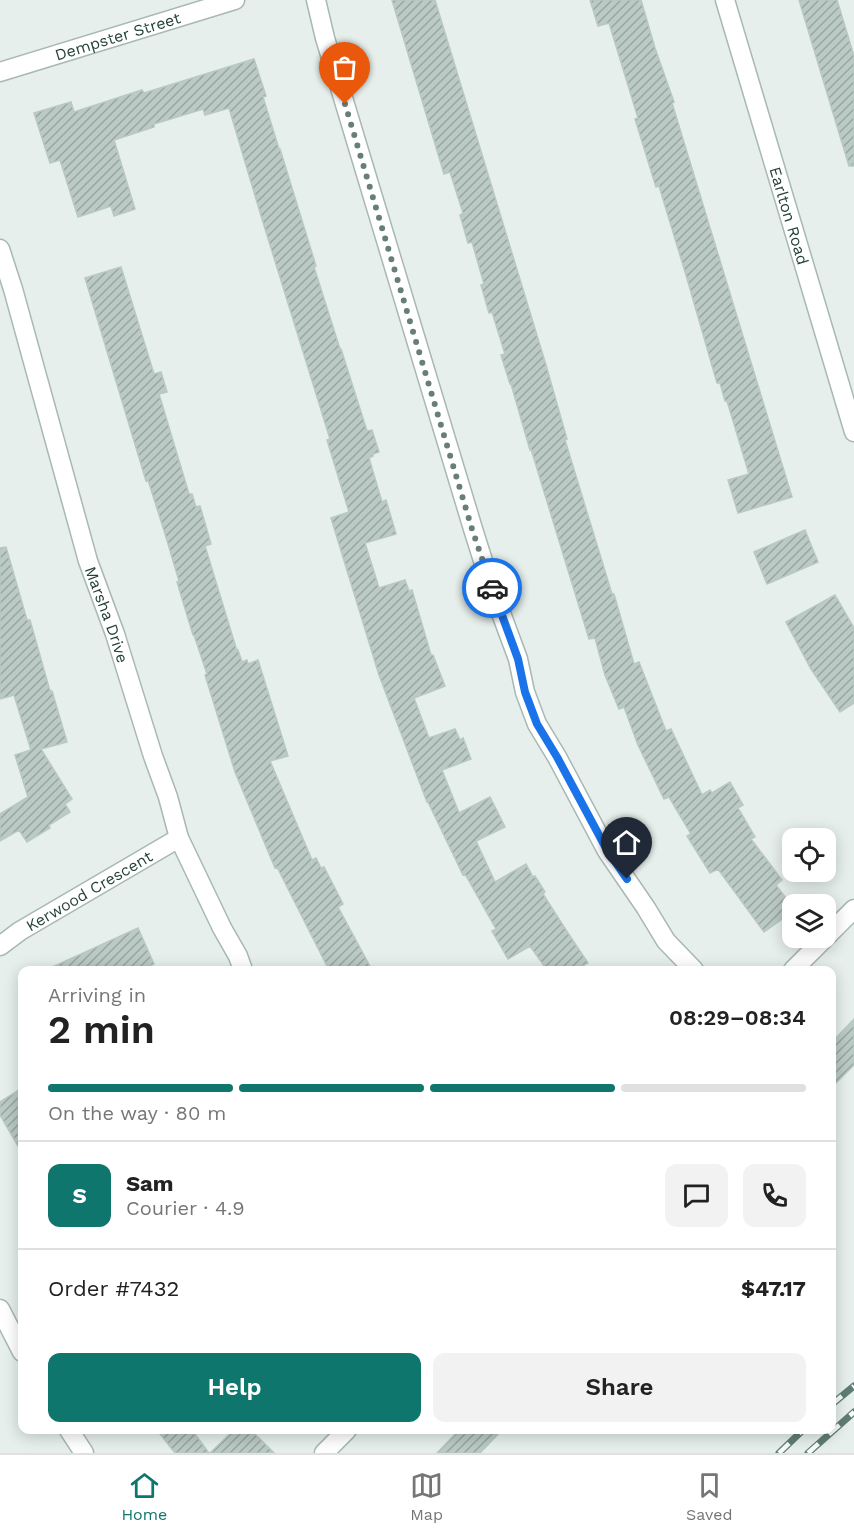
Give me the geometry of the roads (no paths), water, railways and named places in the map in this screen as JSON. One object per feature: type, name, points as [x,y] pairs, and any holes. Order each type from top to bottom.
[{"type":"street","name":"Dempster Street","points":[[0,72],[235,0]]},
{"type":"street","points":[[316,0],[325,38],[472,529],[518,659],[525,692],[537,724],[607,850],[666,941],[690,966]]},
{"type":"street","name":"Earlton Road","points":[[725,0],[854,432]]},
{"type":"street","name":"Marsha Drive","points":[[0,249],[88,561],[115,634],[180,838],[241,966]]},
{"type":"street","name":"Kerwood Crescent","points":[[0,946],[20,931],[180,838]]},
{"type":"street","points":[[797,966],[854,909]]},
{"type":"street","points":[[0,1310],[18,1344]]},
{"type":"street","points":[[72,1434],[84,1453]]},
{"type":"street","points":[[324,1453],[343,1434]]},
{"type":"railway","points":[[836,1401],[854,1386]]},
{"type":"railway","points":[[836,1428],[854,1412]]},
{"type":"railway","points":[[779,1453],[799,1434]]},
{"type":"railway","points":[[808,1453],[829,1434]]}]
